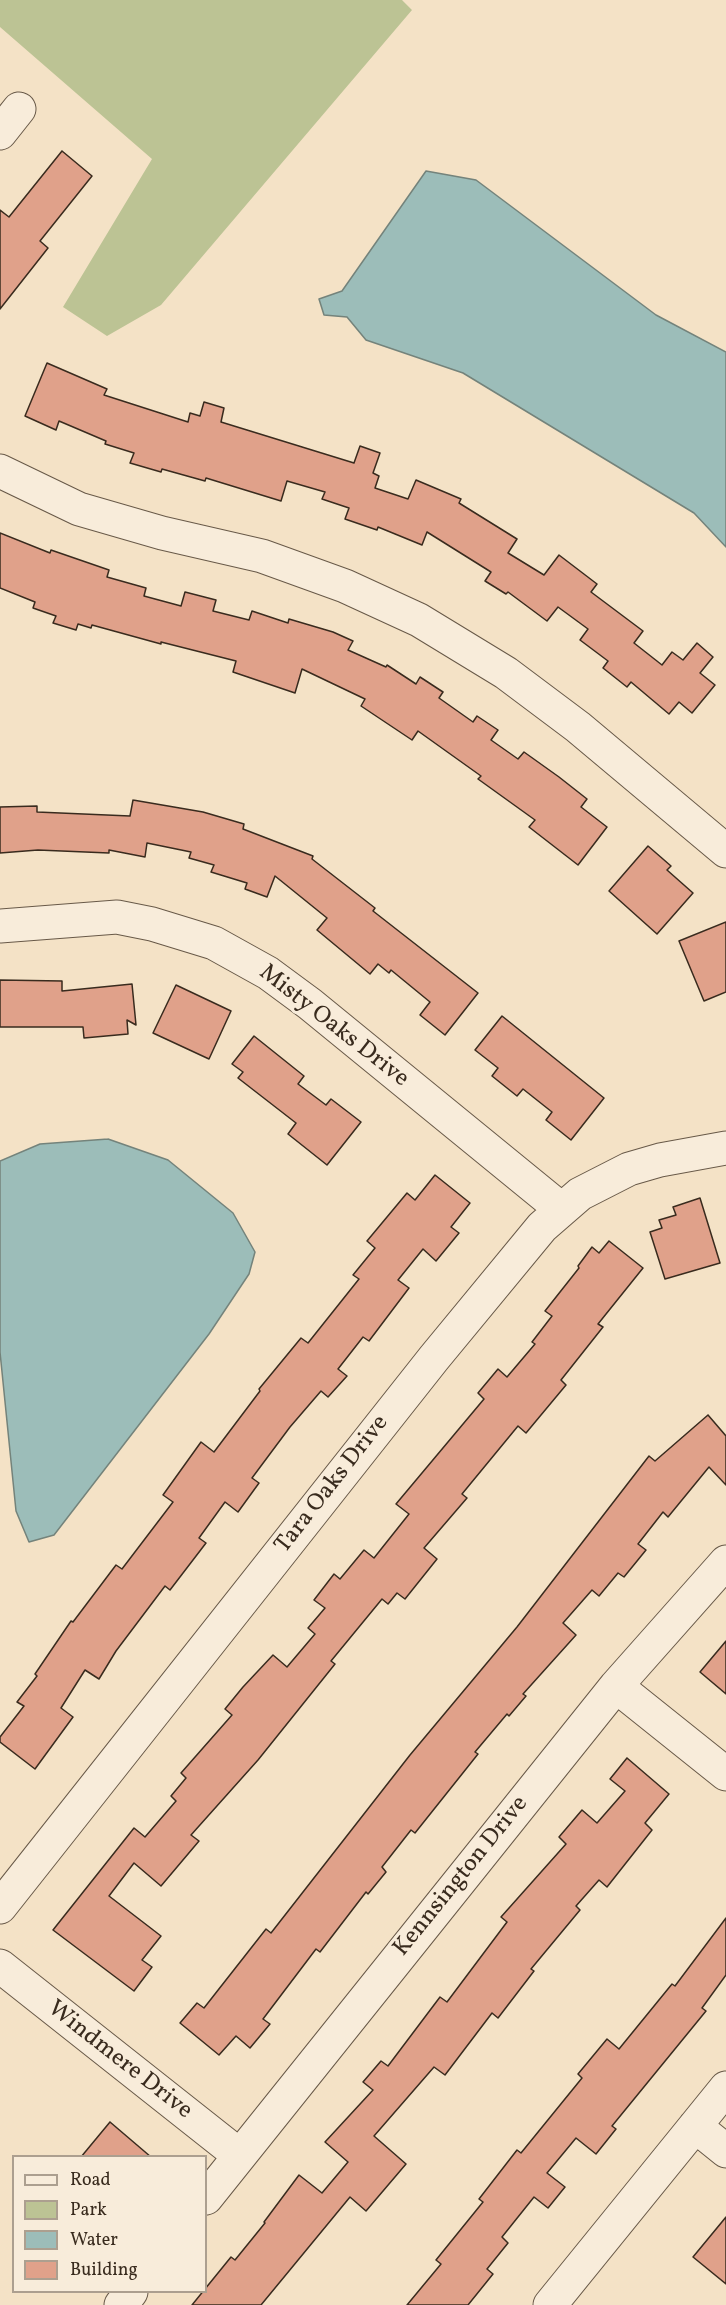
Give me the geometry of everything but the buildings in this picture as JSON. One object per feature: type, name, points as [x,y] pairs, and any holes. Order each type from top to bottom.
[{"type":"street","points":[[0,471],[79,509],[162,533],[262,556],[345,586],[419,620],[506,673],[578,727],[726,850]]},
{"type":"street","name":"Misty Oaks Drive","points":[[0,926],[117,917],[152,924],[214,943],[268,973],[310,1004],[561,1209]]},
{"type":"street","name":"Tara Oaks Drive","points":[[0,1907],[491,1287],[542,1227],[580,1194],[629,1169],[660,1160],[726,1148]]},
{"type":"street","name":"Kennsington Drive","points":[[207,2197],[616,1686],[726,1562]]},
{"type":"street","points":[[616,1686],[726,1774]]},
{"type":"street","name":"Windmere Drive","points":[[0,1966],[239,2155]]},
{"type":"street","points":[[550,2305],[726,2088]]},
{"type":"street","points":[[695,2126],[726,2151]]},
{"type":"street","points":[[121,2305],[130,2293]]},
{"type":"green space","points":[[0,0],[402,0],[412,10],[161,305],[107,336],[63,307],[152,159],[0,27]]},
{"type":"water","points":[[426,171],[476,180],[656,315],[726,352],[726,547],[694,513],[463,373],[366,340],[347,317],[324,315],[319,299],[342,291]]},
{"type":"water","points":[[108,1139],[168,1160],[233,1213],[255,1252],[249,1274],[209,1334],[54,1535],[29,1542],[16,1511],[0,1352],[0,1161],[40,1144]]}]
